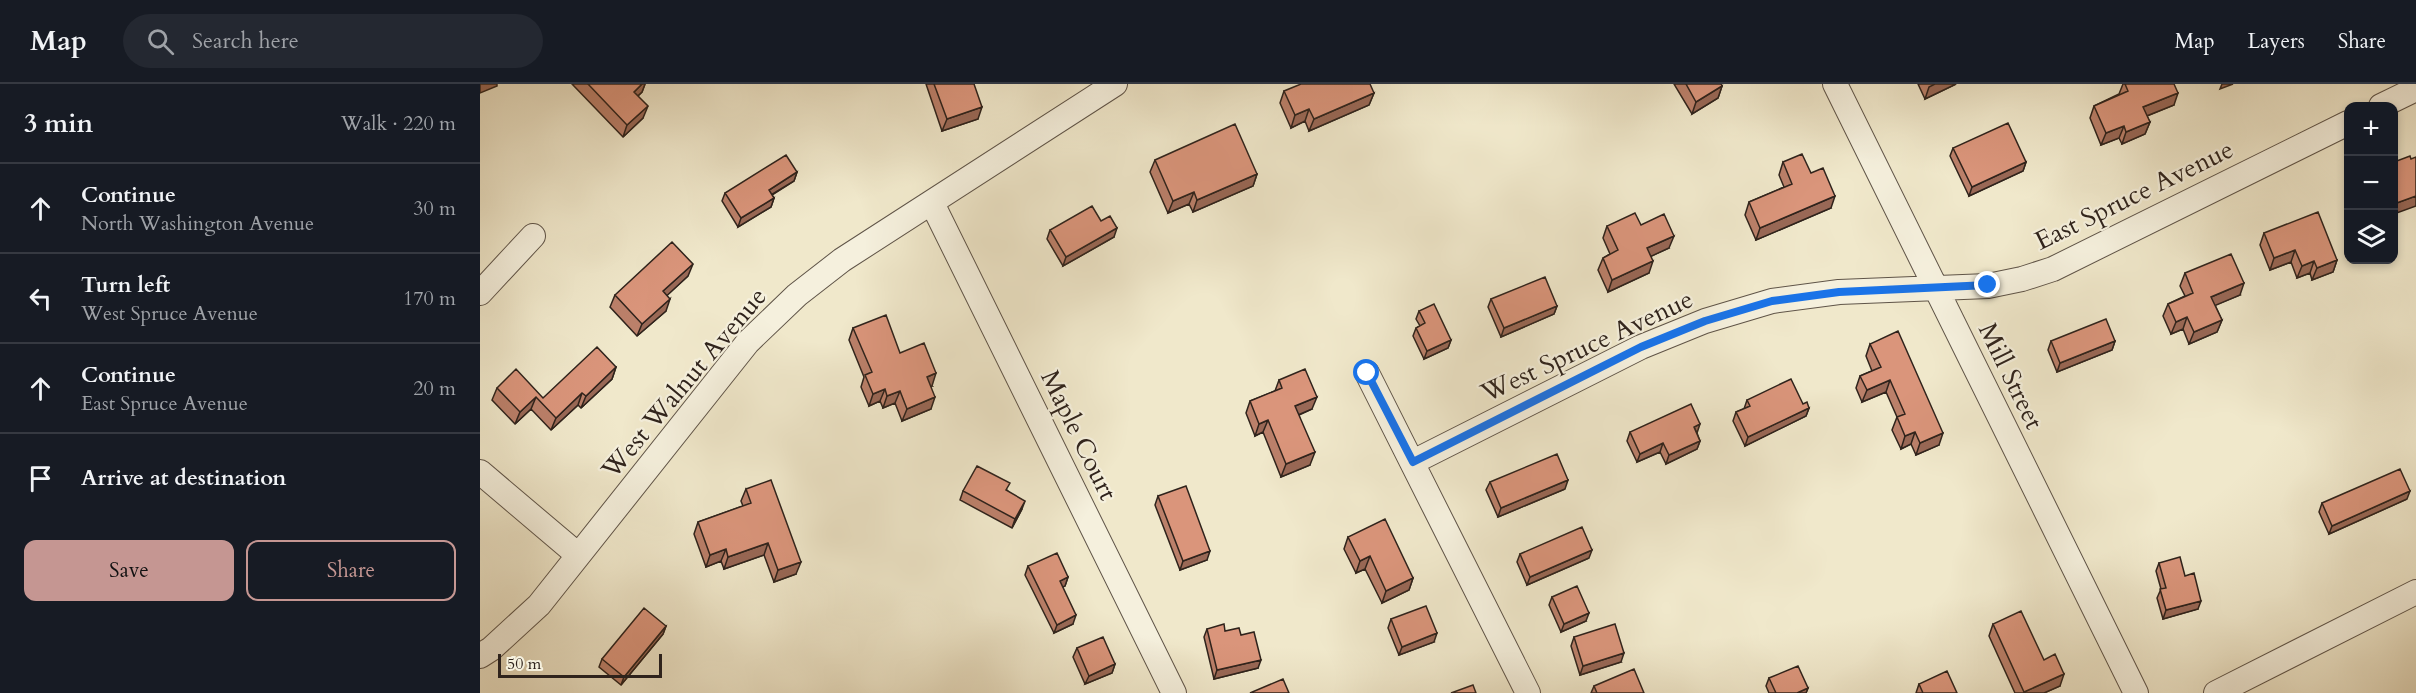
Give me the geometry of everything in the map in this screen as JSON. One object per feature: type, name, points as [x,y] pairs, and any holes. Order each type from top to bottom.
[{"type":"street","name":"Mill Street","points":[[1835,84],[2136,693]]},
{"type":"street","name":"West Walnut Avenue","points":[[480,656],[491,649],[539,605],[748,342],[797,295],[842,260],[932,202],[1098,88]]},
{"type":"street","points":[[2389,102],[2416,89]]},
{"type":"street","name":"East Spruce Avenue","points":[[1935,288],[1988,285],[2022,279],[2053,269],[2344,125]]},
{"type":"street","name":"Maple Court","points":[[932,202],[1174,693]]},
{"type":"street","points":[[480,293],[532,236]]},
{"type":"street","name":"West Spruce Avenue","points":[[1413,462],[1641,347],[1705,321],[1772,301],[1839,292],[1935,288]]},
{"type":"street","points":[[1367,373],[1528,693]]},
{"type":"street","points":[[480,471],[578,555]]},
{"type":"street","points":[[2216,693],[2416,592]]},
{"type":"building","points":[[588,84],[642,84],[634,92],[648,106],[627,125]]},
{"type":"building","points":[[934,84],[974,84],[982,107],[947,119]]},
{"type":"building","points":[[1301,84],[1370,84],[1374,93],[1314,119],[1309,109],[1295,115],[1284,91]]},
{"type":"building","points":[[1686,84],[1721,84],[1722,86],[1696,102]]},
{"type":"building","points":[[2125,84],[2174,84],[2178,93],[2143,107],[2150,122],[2126,132],[2124,126],[2106,133],[2094,106],[2128,91]]},
{"type":"building","points":[[2008,123],[2026,162],[1972,187],[1953,148]]},
{"type":"building","points":[[1235,124],[1257,174],[1197,200],[1194,192],[1173,201],[1155,160]]},
{"type":"building","points":[[1802,154],[1811,173],[1823,168],[1835,196],[1760,228],[1749,202],[1792,184],[1783,162]]},
{"type":"building","points":[[786,155],[797,172],[769,190],[774,198],[741,218],[725,193]]},
{"type":"building","points":[[2410,156],[2411,159],[2416,157],[2416,196],[2398,203],[2398,160]]},
{"type":"building","points":[[1092,206],[1101,221],[1110,216],[1117,228],[1066,257],[1050,230]]},
{"type":"building","points":[[2318,212],[2337,260],[2317,268],[2314,261],[2302,266],[2295,250],[2274,258],[2264,233]]},
{"type":"building","points":[[1635,213],[1641,225],[1664,214],[1674,236],[1647,248],[1653,261],[1612,280],[1603,258],[1618,250],[1607,226]]},
{"type":"building","points":[[672,242],[693,264],[663,291],[670,299],[642,324],[615,295]]},
{"type":"building","points":[[2231,254],[2244,283],[2211,297],[2222,320],[2194,332],[2187,317],[2176,322],[2168,304],[2193,293],[2185,273]]},
{"type":"building","points":[[1545,277],[1557,306],[1504,328],[1491,299]]},
{"type":"building","points":[[1434,304],[1451,340],[1427,351],[1416,328],[1425,323],[1419,311]]},
{"type":"building","points":[[886,315],[900,353],[924,343],[936,373],[927,377],[935,397],[907,409],[900,391],[887,396],[885,389],[873,394],[865,375],[872,372],[853,328]]},
{"type":"building","points":[[2106,319],[2115,341],[2060,363],[2051,341]]},
{"type":"building","points":[[1898,331],[1943,433],[1920,443],[1915,432],[1905,436],[1897,417],[1905,414],[1890,380],[1867,390],[1860,376],[1881,367],[1870,344]]},
{"type":"building","points":[[597,347],[616,367],[586,396],[582,393],[556,418],[536,397],[520,412],[497,388],[516,369],[543,398]]},
{"type":"building","points":[[1305,369],[1317,397],[1295,406],[1315,452],[1286,464],[1268,420],[1259,424],[1250,401],[1282,388],[1279,380]]},
{"type":"building","points":[[1791,379],[1803,404],[1807,402],[1809,408],[1748,437],[1736,412],[1750,406],[1747,400]]},
{"type":"building","points":[[1691,404],[1700,424],[1694,427],[1700,441],[1669,455],[1663,443],[1640,454],[1630,432]]},
{"type":"building","points":[[1557,454],[1568,480],[1501,508],[1490,482]]},
{"type":"building","points":[[977,466],[1010,483],[1006,490],[1025,501],[1015,519],[963,491]]},
{"type":"building","points":[[2400,469],[2410,491],[2332,526],[2322,503]]},
{"type":"building","points":[[771,480],[801,562],[778,570],[768,543],[728,557],[726,549],[710,555],[698,522],[751,503],[746,489]]},
{"type":"building","points":[[1186,486],[1210,551],[1183,561],[1158,496]]},
{"type":"building","points":[[1385,519],[1413,578],[1386,591],[1370,556],[1360,561],[1348,537]]},
{"type":"building","points":[[1582,527],[1592,550],[1530,577],[1520,554]]},
{"type":"building","points":[[1057,553],[1068,577],[1060,581],[1076,615],[1057,625],[1028,566]]},
{"type":"building","points":[[2180,557],[2185,576],[2194,573],[2201,601],[2166,610],[2160,589],[2166,588],[2159,563]]},
{"type":"building","points":[[1577,586],[1589,613],[1564,624],[1552,597]]},
{"type":"building","points":[[1426,606],[1437,633],[1402,647],[1391,619]]},
{"type":"building","points":[[644,608],[666,626],[624,677],[602,659]]},
{"type":"building","points":[[2021,611],[2044,660],[2055,654],[2064,674],[2024,692],[1993,624]]},
{"type":"building","points":[[1224,624],[1225,631],[1239,628],[1241,635],[1254,632],[1261,660],[1217,670],[1207,629]]},
{"type":"building","points":[[1615,624],[1624,653],[1583,666],[1574,637]]},
{"type":"building","points":[[1103,637],[1115,664],[1089,676],[1077,648]]},
{"type":"building","points":[[1798,666],[1808,688],[1797,693],[1776,693],[1769,678]]},
{"type":"building","points":[[1634,669],[1644,693],[1597,693],[1594,686]]},
{"type":"building","points":[[1947,671],[1957,693],[1923,693],[1919,684]]},
{"type":"building","points":[[1283,679],[1289,693],[1250,693]]},
{"type":"building","points":[[1473,685],[1476,693],[1451,693]]},
{"type":"route","points":[[1367,373],[1413,462],[1641,347],[1705,321],[1772,301],[1839,292],[1988,285]]}]
